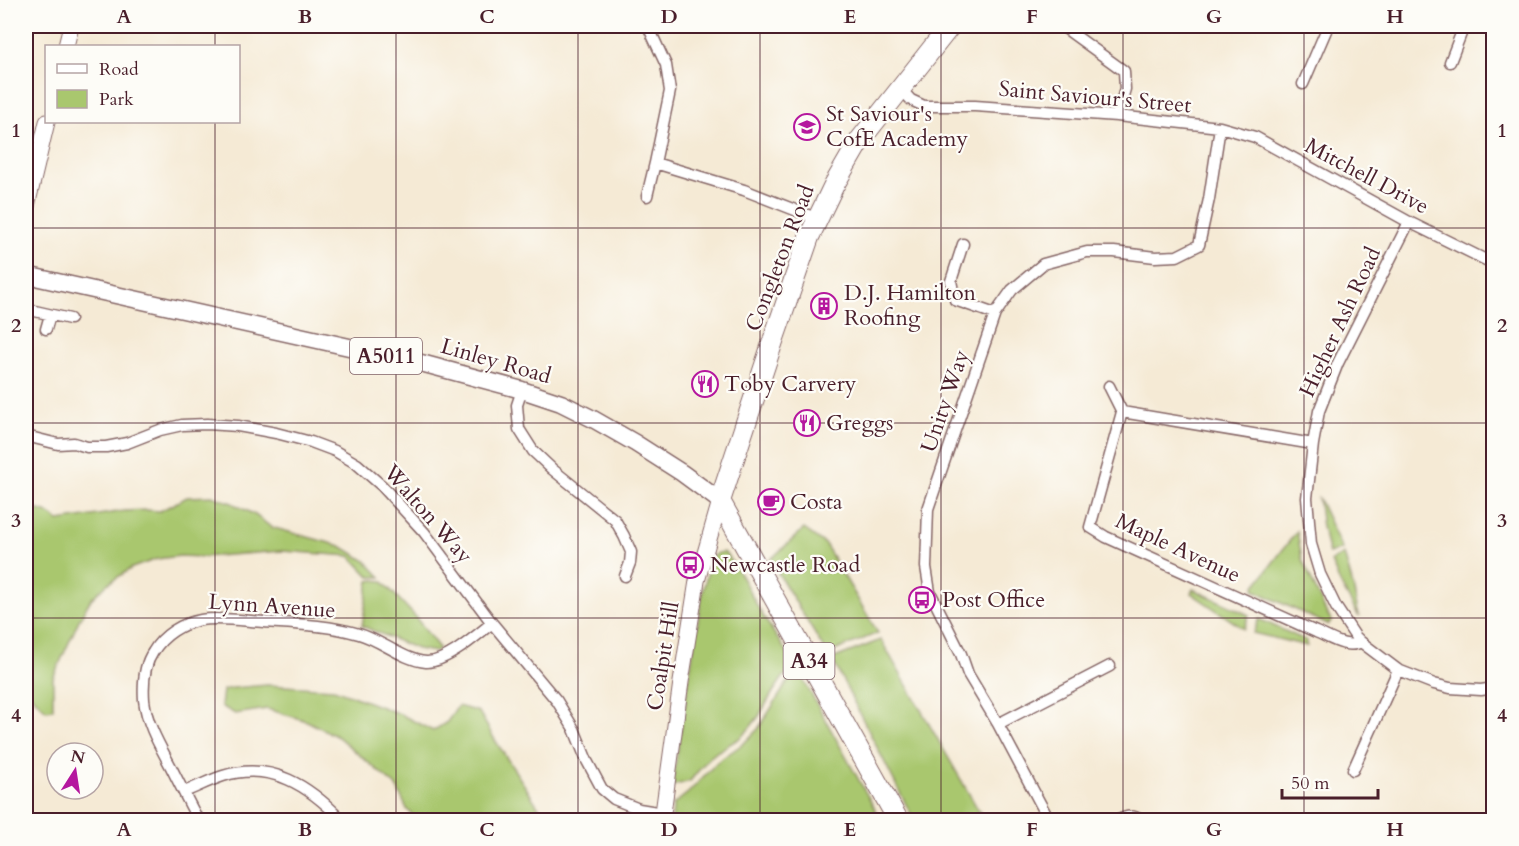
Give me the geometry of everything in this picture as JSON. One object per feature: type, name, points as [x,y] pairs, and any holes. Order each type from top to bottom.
[{"type":"highway","name":"Congleton Road","points":[[720,501],[809,237],[837,179],[860,140],[950,26]]},
{"type":"highway","name":"A34","points":[[720,501],[898,820]]},
{"type":"main road","name":"Linley Road","points":[[26,274],[421,363],[522,390],[561,404],[618,433],[682,473],[720,501]]},
{"type":"street","points":[[66,45],[71,26]]},
{"type":"street","points":[[647,196],[669,91],[666,65],[648,26]]},
{"type":"street","points":[[1062,26],[1124,71],[1125,89],[1117,116]]},
{"type":"street","points":[[1303,84],[1328,26]]},
{"type":"street","points":[[1450,62],[1464,26]]},
{"type":"street","name":"Saint Saviour's Street","points":[[901,89],[911,100],[924,106],[975,106],[1117,116],[1220,127]]},
{"type":"street","points":[[26,210],[47,123]]},
{"type":"street","name":"Mitchell Drive","points":[[1220,127],[1255,137],[1409,222],[1494,264]]},
{"type":"street","name":"Unity Way","points":[[1049,820],[998,724],[968,674],[961,654],[930,592],[926,567],[928,509],[995,314],[1012,290],[1043,264],[1088,252],[1114,252],[1155,257],[1177,256],[1199,245],[1220,127]]},
{"type":"street","points":[[655,163],[744,190],[818,219]]},
{"type":"street","name":"Higher Ash Road","points":[[1409,222],[1338,363],[1319,411],[1307,498],[1311,544],[1320,574],[1336,607],[1361,642],[1398,670],[1434,684],[1450,688],[1481,690],[1494,688]]},
{"type":"street","points":[[963,244],[951,281],[955,300],[995,314]]},
{"type":"street","points":[[26,309],[70,320]]},
{"type":"street","points":[[46,328],[50,315]]},
{"type":"street","points":[[1109,386],[1122,412],[1313,444]]},
{"type":"street","points":[[522,390],[517,405],[519,429],[533,451],[615,520],[631,552],[625,576]]},
{"type":"street","name":"Maple Avenue","points":[[1122,412],[1090,527],[1106,537],[1316,632],[1348,645],[1361,642]]},
{"type":"street","name":"Walton Way","points":[[26,436],[58,444],[74,443],[87,447],[106,447],[127,443],[160,430],[182,425],[238,426],[276,433],[319,445],[357,465],[382,486],[424,532],[492,623],[557,701],[574,729],[602,789],[614,799],[663,817]]},
{"type":"street","name":"Coalpit Hill","points":[[663,817],[697,581],[720,501]]},
{"type":"street","points":[[708,544],[729,535],[740,537]]},
{"type":"street","name":"Lynn Avenue","points":[[198,820],[150,727],[144,702],[144,685],[152,652],[169,633],[201,620],[335,628],[362,634],[410,657],[428,662],[445,657],[492,623]]},
{"type":"street","points":[[998,724],[1110,666]]},
{"type":"street","points":[[1353,770],[1398,670]]},
{"type":"street","points":[[184,792],[224,776],[248,772],[269,773],[286,778],[309,791],[342,820]]},
{"type":"street","points":[[1118,820],[1128,816],[1140,820]]},
{"type":"green space","points":[[212,496],[255,515],[271,527],[341,546],[366,561],[381,577],[370,577],[350,556],[282,551],[202,557],[180,556],[157,559],[132,568],[107,584],[91,599],[53,678],[53,709],[46,710],[26,690],[26,513],[31,508],[46,512],[59,521],[124,511],[160,511],[187,497]]},
{"type":"green space","points":[[1318,497],[1342,549],[1329,554],[1322,527]]},
{"type":"green space","points":[[804,529],[825,544],[878,633],[827,654],[770,560]]},
{"type":"green space","points":[[1297,531],[1302,559],[1332,621],[1328,625],[1254,590]]},
{"type":"green space","points":[[724,552],[739,572],[763,616],[795,665],[784,676],[759,716],[740,738],[708,759],[690,781],[672,786],[703,589],[712,557]]},
{"type":"green space","points":[[1344,554],[1353,586],[1359,617],[1331,561]]},
{"type":"green space","points":[[369,581],[382,581],[413,614],[439,648],[435,652],[417,649],[362,626]]},
{"type":"green space","points":[[1193,589],[1249,615],[1244,629],[1191,593]]},
{"type":"green space","points":[[1259,619],[1307,641],[1307,646],[1253,633]]},
{"type":"green space","points":[[881,640],[984,820],[914,820],[832,659]]},
{"type":"green space","points":[[799,672],[881,820],[672,820],[673,805],[689,792],[717,762],[744,743],[758,729],[789,680]]},
{"type":"green space","points":[[267,685],[334,689],[400,714],[433,731],[447,722],[458,706],[479,712],[541,811],[550,820],[417,820],[407,809],[396,786],[338,737],[307,721],[267,709],[235,714],[221,706],[223,690]]},
{"type":"place","name":"St Saviour's CofE Academy","points":[[807,127]]},
{"type":"place","name":"D.J. Hamilton Roofing","points":[[824,306]]},
{"type":"place","name":"Toby Carvery","points":[[705,384]]},
{"type":"place","name":"Greggs","points":[[807,423]]},
{"type":"place","name":"Costa","points":[[771,502]]},
{"type":"place","name":"Newcastle Road","points":[[690,565]]},
{"type":"place","name":"Post Office","points":[[922,600]]}]
